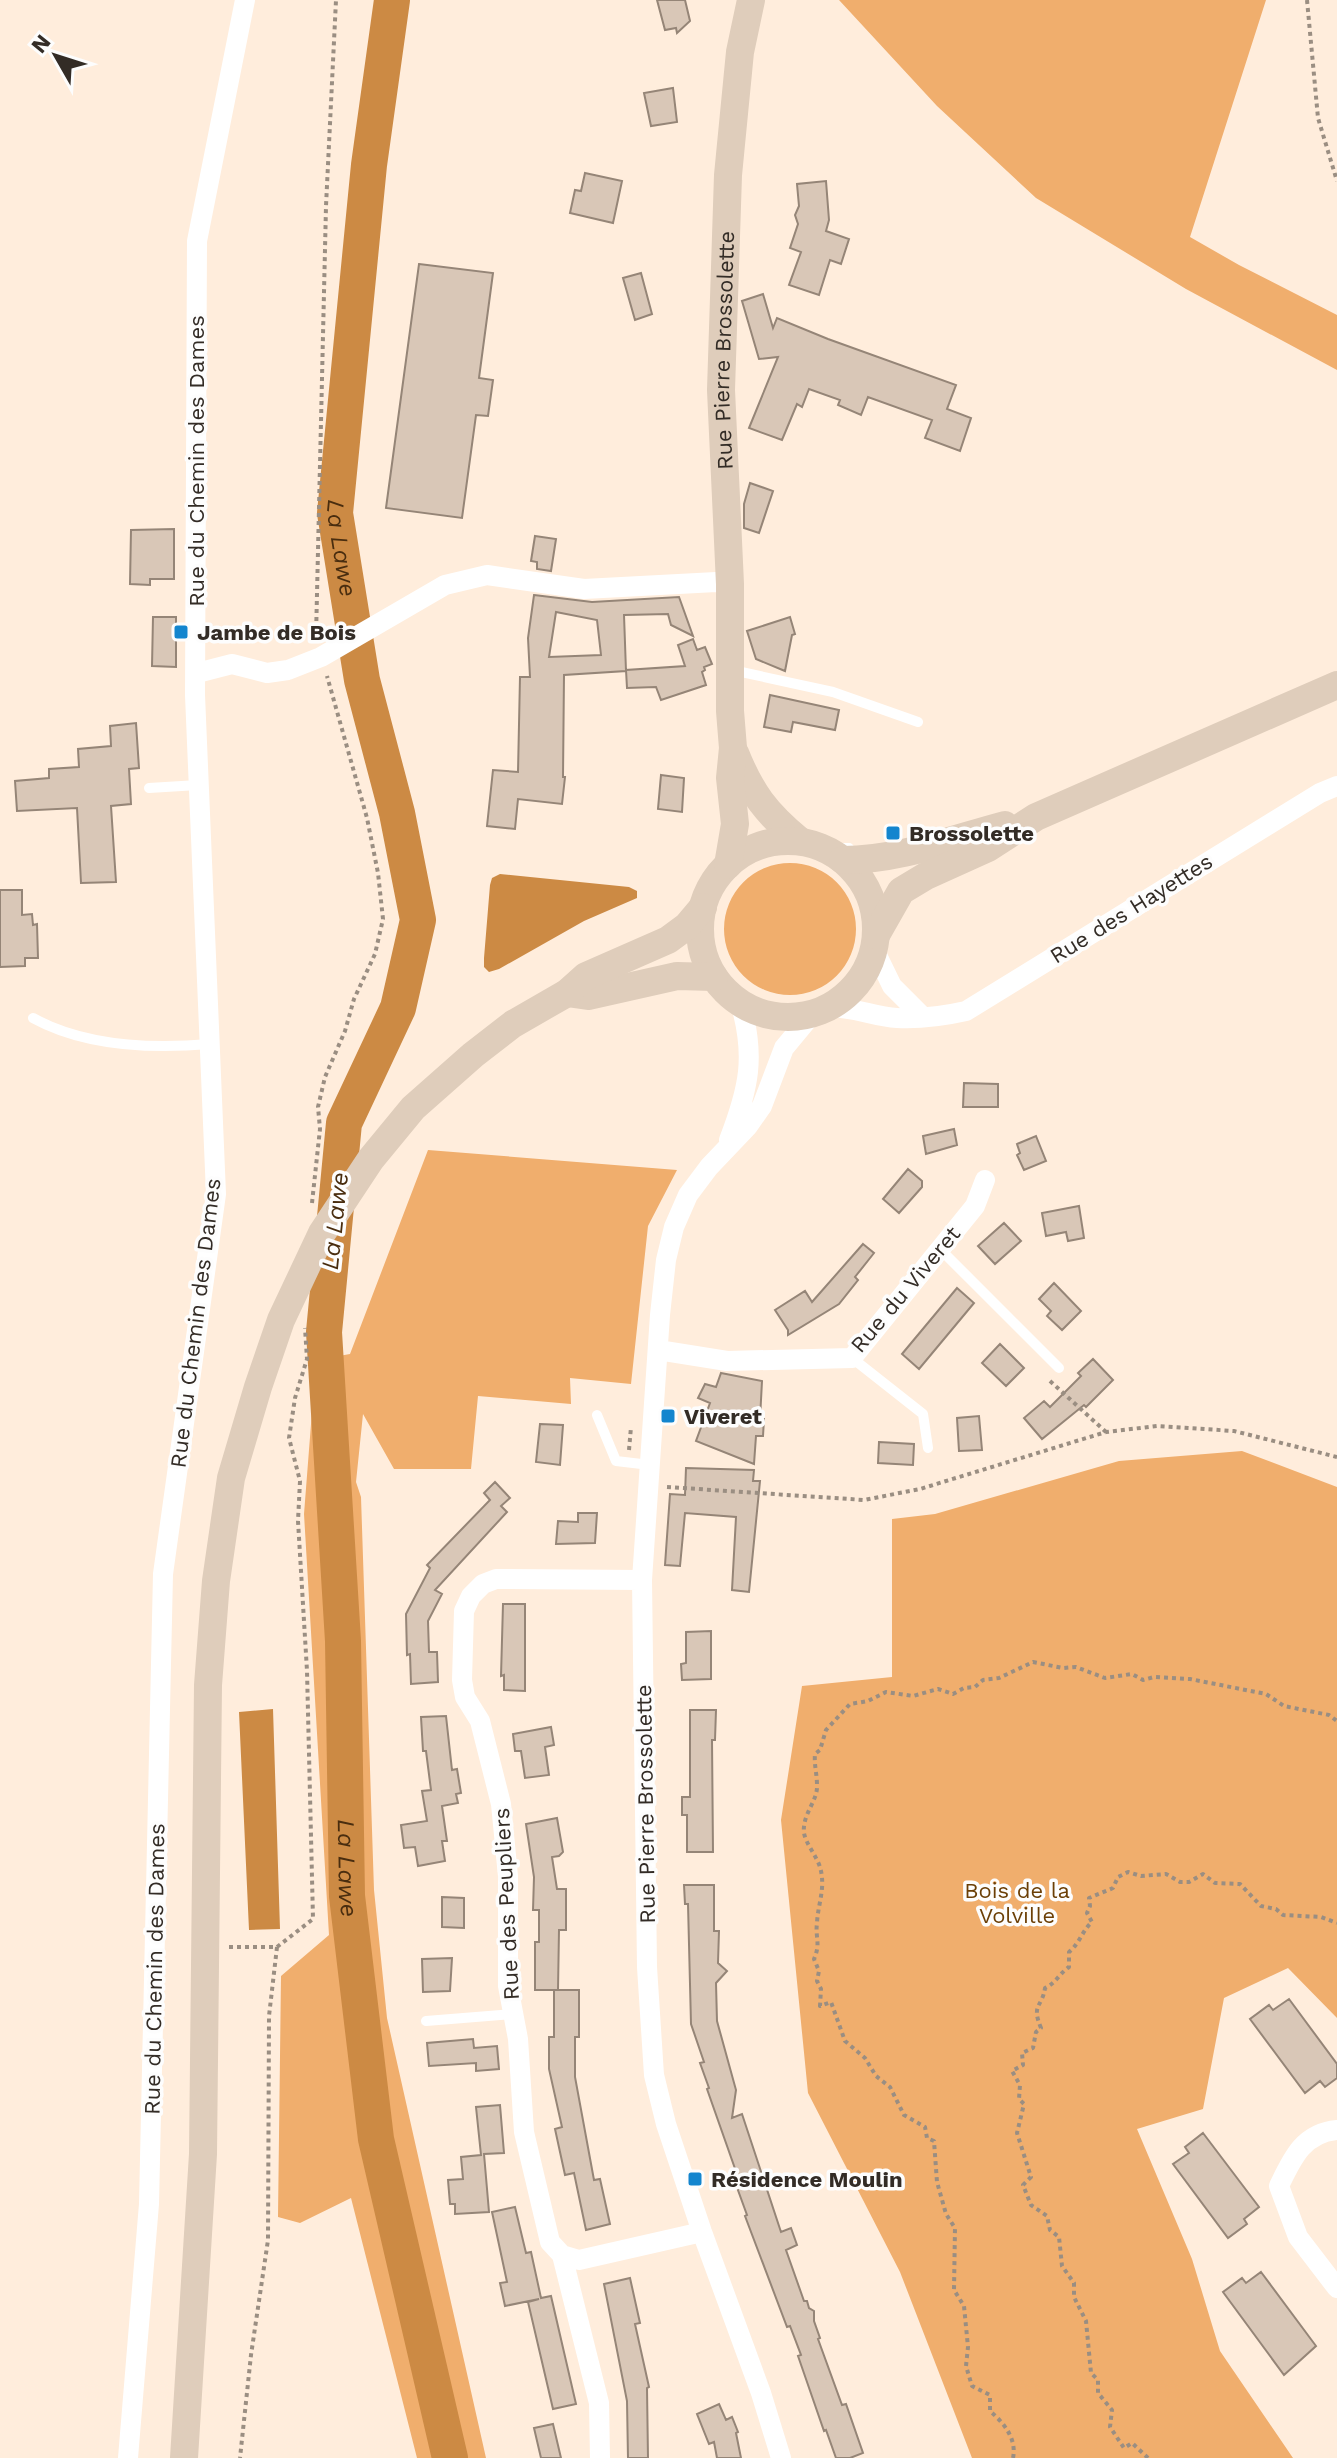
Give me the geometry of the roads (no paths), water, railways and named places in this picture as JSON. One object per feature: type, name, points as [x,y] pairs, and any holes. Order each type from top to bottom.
[{"type":"main road","name":"Rue Pierre Brossolette","points":[[728,865],[734,837],[730,778],[733,748],[730,584],[721,390],[728,175],[740,52],[751,0]]},
{"type":"main road","points":[[184,2458],[203,2154],[208,1685],[216,1581],[231,1478],[292,1322],[322,1233],[371,1159],[413,1108],[473,1055],[527,1014],[567,993],[586,976],[668,940],[687,926],[703,907],[712,884],[728,865],[754,848],[784,841],[830,849],[860,860],[930,847],[1036,817],[1337,685]]},
{"type":"main road","name":"Rue Pierre Brossolette","points":[[733,748],[744,775],[764,809],[830,849]]},
{"type":"main road","points":[[567,993],[588,996],[677,976],[725,988],[753,1009],[783,1016],[820,1010],[857,983],[901,891],[988,848],[1036,817]]},
{"type":"main road","points":[[830,849],[858,875],[869,894],[875,914],[875,942]]},
{"type":"main road","points":[[703,907],[702,943],[725,988]]},
{"type":"street","name":"Rue du Chemin des Dames","points":[[128,2458],[149,2204],[163,1574],[216,1194],[198,785],[195,626],[197,241],[245,0]]},
{"type":"street","points":[[197,673],[232,664],[267,673],[288,670],[328,652],[445,585],[487,575],[584,589],[716,582],[730,584]]},
{"type":"street","name":"Rue des Hayettes","points":[[820,1010],[848,1007],[896,1018],[921,1015],[939,1017],[966,1011],[1320,793],[1337,786]]},
{"type":"street","points":[[875,942],[892,986],[921,1015]]},
{"type":"street","name":"Rue Pierre Brossolette","points":[[725,988],[750,1041],[750,1073],[744,1102],[726,1147]]},
{"type":"street","name":"Rue Pierre Brossolette","points":[[781,2458],[666,2124],[654,2075],[647,1967],[642,1580],[666,1260],[674,1227],[688,1195],[762,1106],[784,1048],[820,1010]]},
{"type":"street","name":"Rue du Viveret","points":[[658,1350],[727,1361],[852,1358],[975,1206],[985,1180]]},
{"type":"street","name":"Rue des Peupliers","points":[[600,2458],[599,2403],[562,2255],[550,2242],[524,2132],[518,2039],[508,1986],[508,1876],[501,1804],[480,1721],[465,1697],[462,1680],[464,1611],[471,1596],[483,1584],[496,1579],[642,1580]]},
{"type":"street","points":[[1337,2130],[1329,2130],[1298,2148],[1279,2186],[1298,2237],[1337,2288]]},
{"type":"street","points":[[562,2255],[579,2260],[702,2232]]},
{"type":"lane","points":[[730,670],[833,692],[918,722]]},
{"type":"lane","points":[[149,788],[198,785]]},
{"type":"lane","points":[[942,831],[988,820],[1036,817]]},
{"type":"lane","points":[[527,1014],[678,984],[725,988]]},
{"type":"lane","points":[[33,1018],[54,1029],[94,1040],[171,1047],[210,1044]]},
{"type":"lane","points":[[939,1248],[1059,1368]]},
{"type":"lane","points":[[852,1358],[923,1414],[928,1448]]},
{"type":"lane","points":[[597,1415],[616,1461],[650,1465]]},
{"type":"lane","name":"Rue des Peupliers","points":[[426,2021],[512,2014]]},
{"type":"waterway","name":"La Lawe","points":[[392,0],[369,165],[335,513],[362,680],[397,813],[418,920],[398,1008],[344,1123],[324,1332],[343,1641],[347,1896],[376,2139],[450,2458]]},
{"type":"place","name":"Jambe de Bois","points":[[181,632]]},
{"type":"place","name":"Brossolette","points":[[893,833]]},
{"type":"place","name":"Viveret","points":[[668,1416]]},
{"type":"place","name":"Résidence Moulin","points":[[695,2179]]},
{"type":"park label","name":"Bois de la Volville","points":[[1017,1902]]}]
